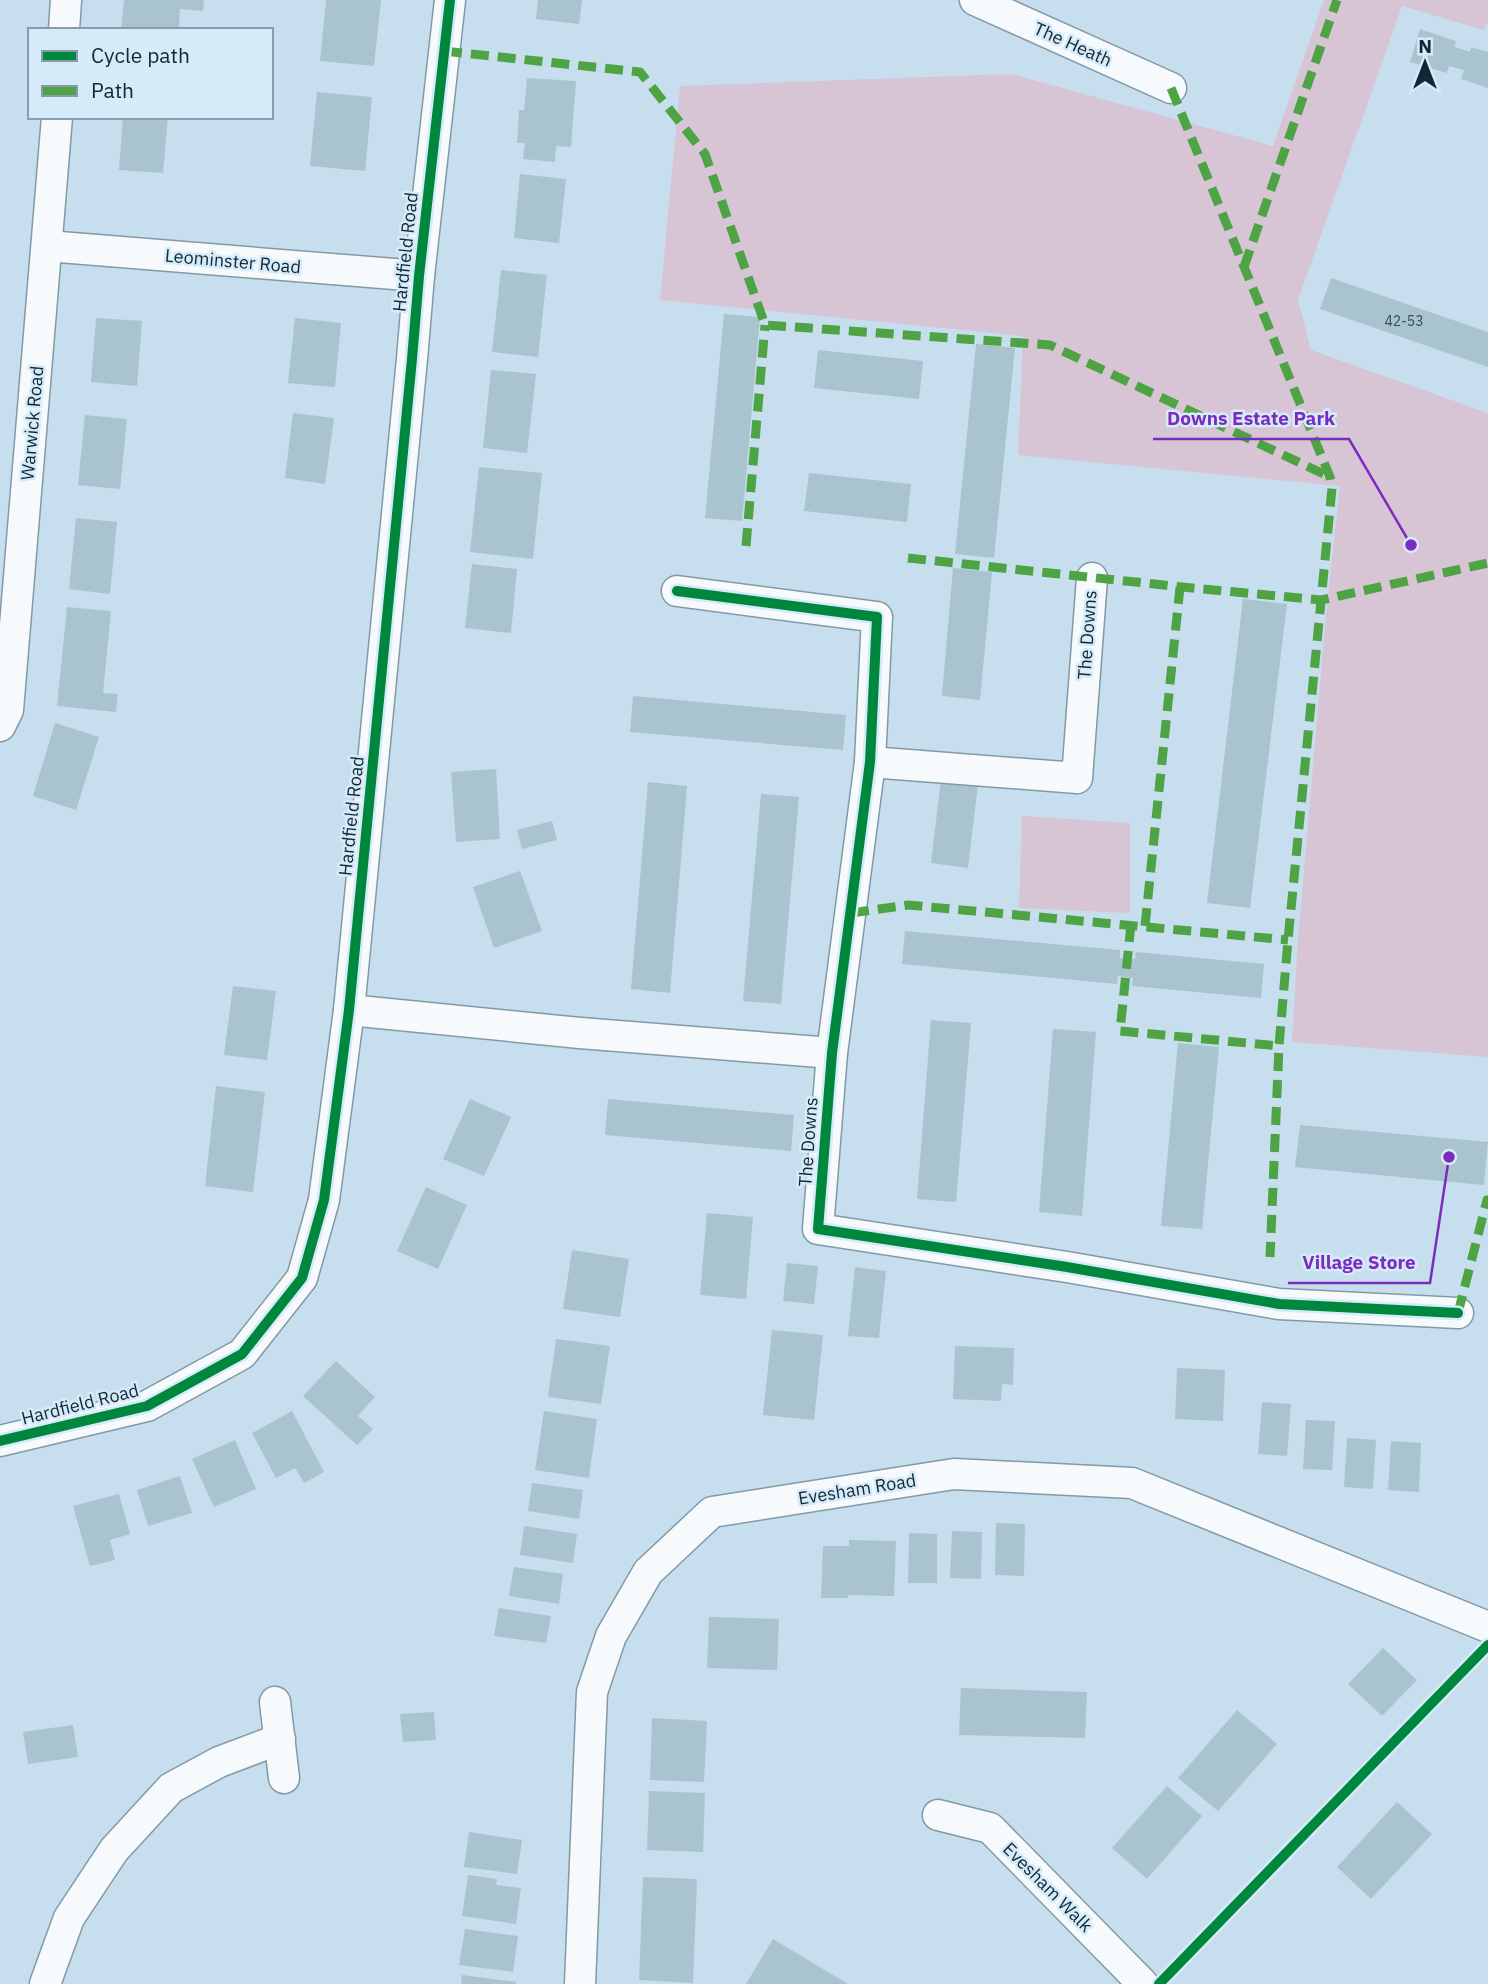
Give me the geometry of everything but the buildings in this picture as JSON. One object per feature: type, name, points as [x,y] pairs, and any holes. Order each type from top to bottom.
[{"type":"street","points":[[64,28],[66,0]]},
{"type":"street","name":"Hardfield Road","points":[[0,1441],[147,1406],[242,1354],[302,1278],[324,1200],[349,1010],[419,276],[450,0]]},
{"type":"street","name":"The Heath","points":[[975,0],[1171,88]]},
{"type":"street","name":"Warwick Road","points":[[0,726],[8,710],[57,119]]},
{"type":"street","name":"Leominster Road","points":[[47,246],[419,276]]},
{"type":"street","name":"The Downs","points":[[870,761],[1077,778],[1091,578]]},
{"type":"street","name":"The Downs","points":[[677,591],[877,617],[870,761],[832,1053],[818,1229],[1067,1267],[1279,1304],[1458,1313]]},
{"type":"street","points":[[349,1010],[580,1033],[832,1053]]},
{"type":"street","name":"Evesham Road","points":[[580,1984],[592,1692],[611,1636],[648,1572],[712,1512],[954,1474],[1132,1483],[1488,1627]]},
{"type":"street","points":[[275,1702],[284,1778]]},
{"type":"street","points":[[45,1984],[69,1919],[114,1850],[171,1788],[219,1762],[280,1739]]},
{"type":"street","name":"Evesham Walk","points":[[938,1815],[990,1828],[1143,1984]]},
{"type":"shaded area","points":[[1324,0],[1488,0],[1488,21],[1484,30],[1402,6],[1298,300],[1311,350],[1488,413],[1488,1057],[1292,1042],[1298,940],[1327,604],[1340,486],[1018,455],[1023,336],[660,300],[680,86],[1011,74],[1273,146]]},
{"type":"shaded area","points":[[1022,816],[1130,823],[1130,913],[1019,908]]},
{"type":"marked path","points":[[1244,267],[1337,0]]},
{"type":"marked path","points":[[444,51],[640,72],[705,154],[765,325],[1050,345],[1330,477]]},
{"type":"marked path","points":[[1171,88],[1330,477],[1332,488],[1279,1046],[1270,1257]]},
{"type":"marked path","points":[[746,546],[765,325]]},
{"type":"marked path","points":[[908,558],[1321,600],[1488,563]]},
{"type":"marked path","points":[[1145,926],[1180,587]]},
{"type":"marked path","points":[[851,913],[908,905],[1288,940]]},
{"type":"marked path","points":[[1131,924],[1120,1031],[1279,1046]]},
{"type":"marked path","points":[[1458,1313],[1488,1200]]},
{"type":"cycle path","points":[[0,1441],[147,1406],[242,1354],[302,1278],[324,1200],[349,1010],[419,276],[450,0]]},
{"type":"cycle path","points":[[677,591],[877,617],[870,762],[832,1053],[818,1229],[1067,1267],[1279,1304],[1458,1313]]},
{"type":"cycle path","points":[[1159,1984],[1488,1645]]},
{"type":"place","name":"Downs Estate Park","points":[[1411,545]]},
{"type":"place","name":"Village Store","points":[[1449,1157]]}]
